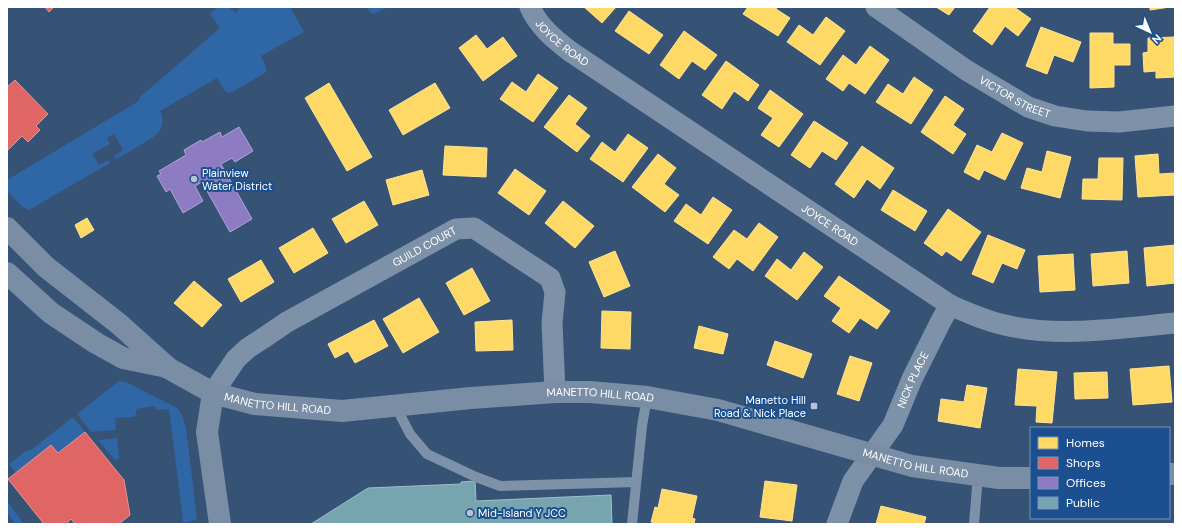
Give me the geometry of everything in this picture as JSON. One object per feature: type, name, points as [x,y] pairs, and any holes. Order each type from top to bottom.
[{"type":"main road","name":"MANETTO HILL ROAD","points":[[9,234],[46,266],[119,324],[168,368],[213,393],[255,404],[342,411],[471,398],[555,392],[590,392],[647,397],[718,410],[912,466],[999,478],[1030,478]]},
{"type":"main road","name":"MANETTO HILL ROAD","points":[[7,273],[51,313],[123,358],[168,368]]},
{"type":"main road","points":[[213,393],[207,432],[220,524]]},
{"type":"street","name":"JOYCE ROAD","points":[[530,7],[533,15],[552,38],[571,52],[950,305],[1005,326],[1036,330],[1081,331],[1175,323]]},
{"type":"street","name":"VICTOR STREET","points":[[876,7],[966,70],[1028,107],[1055,116],[1087,121],[1119,122],[1175,116]]},
{"type":"street","name":"GUILD COURT","points":[[213,393],[236,359],[248,348],[287,322],[456,229],[474,228],[550,278],[555,292],[552,323],[555,392]]},
{"type":"street","name":"NICK PLACE","points":[[838,524],[853,481],[893,425],[912,379],[950,305]]},
{"type":"lane","points":[[632,524],[642,426],[647,397]]},
{"type":"lane","points":[[395,405],[410,434],[427,454],[476,477],[500,486],[636,482]]},
{"type":"lane","points":[[974,524],[978,475]]},
{"type":"shaded area","points":[[218,7],[229,7],[235,13],[241,7],[290,7],[304,32],[261,56],[266,67],[265,73],[232,92],[229,93],[224,90],[217,78],[160,111],[162,123],[158,133],[122,156],[116,159],[114,156],[123,150],[114,134],[107,138],[110,144],[92,154],[99,165],[108,160],[110,163],[29,210],[23,207],[7,191],[7,180],[139,101],[140,97],[220,28],[210,14]]},
{"type":"shaded area","points":[[367,7],[389,7],[373,14]]},
{"type":"shaded area","points":[[119,381],[126,382],[177,408],[182,415],[186,428],[197,519],[181,524],[183,522],[182,511],[169,409],[157,410],[154,406],[136,409],[136,414],[134,417],[115,418],[116,430],[91,432],[77,414]]},
{"type":"shaded area","points":[[73,417],[85,432],[58,453],[51,445],[16,473],[9,464],[26,451],[31,450]]},
{"type":"shaded area","points":[[117,438],[119,457],[116,461],[98,440]]},
{"type":"shaded area","points":[[7,501],[24,524],[15,524],[7,512]]},
{"type":"building: Homes","points":[[584,7],[616,7],[602,23]]},
{"type":"building: Homes","points":[[748,7],[777,7],[776,9],[790,18],[778,36],[743,14]]},
{"type":"building: Homes","points":[[936,7],[955,7],[949,15]]},
{"type":"building: Homes","points":[[990,7],[1014,7],[1031,19],[1018,36],[1005,26],[992,45],[973,31]]},
{"type":"building: Homes","points":[[1150,7],[1170,7],[1150,10]]},
{"type":"building: Homes","points":[[629,11],[663,35],[649,54],[615,31]]},
{"type":"building: Homes","points":[[826,17],[845,31],[820,65],[787,42],[799,25],[813,35]]},
{"type":"building: Homes","points":[[1041,27],[1081,42],[1073,62],[1054,55],[1047,74],[1026,66]]},
{"type":"building: Homes","points":[[684,31],[717,55],[705,70],[692,61],[679,79],[660,65]]},
{"type":"building: Homes","points":[[1090,33],[1113,33],[1113,44],[1130,44],[1130,65],[1114,65],[1114,87],[1090,88]]},
{"type":"building: Homes","points":[[476,35],[487,49],[503,37],[517,56],[483,81],[459,48]]},
{"type":"building: Homes","points":[[1175,37],[1175,77],[1156,78],[1156,71],[1144,72],[1143,53],[1148,52],[1148,38]]},
{"type":"building: Homes","points":[[870,46],[889,60],[865,94],[849,83],[843,91],[826,79],[843,55],[856,65]]},
{"type":"building: Homes","points":[[726,61],[759,85],[748,101],[734,91],[722,109],[702,95]]},
{"type":"building: Homes","points":[[538,74],[558,88],[533,122],[500,99],[512,82],[526,92]]},
{"type":"building: Homes","points":[[914,77],[933,90],[911,124],[876,102],[888,84],[903,94]]},
{"type":"building: Homes","points":[[329,83],[372,157],[347,171],[305,98]]},
{"type":"building: Homes","points":[[435,83],[450,108],[403,135],[389,110]]},
{"type":"building: Homes","points":[[770,90],[803,114],[779,147],[761,135],[773,118],[758,108]]},
{"type":"building: Homes","points":[[569,95],[587,108],[575,124],[590,136],[577,152],[544,127]]},
{"type":"building: Homes","points":[[945,96],[964,109],[953,125],[966,134],[953,154],[921,132]]},
{"type":"building: Homes","points":[[814,121],[848,143],[836,160],[822,151],[810,168],[791,155]]},
{"type":"building: Homes","points":[[1002,133],[1023,143],[1005,180],[984,170],[979,180],[964,172],[977,145],[992,152]]},
{"type":"building: Homes","points":[[628,134],[648,148],[623,182],[590,159],[602,142],[615,152]]},
{"type":"building: Homes","points":[[445,146],[487,148],[486,177],[443,175]]},
{"type":"building: Homes","points":[[862,146],[894,168],[880,189],[867,179],[854,198],[835,184]]},
{"type":"building: Homes","points":[[1047,151],[1071,157],[1060,198],[1021,188],[1027,168],[1042,172]]},
{"type":"building: Homes","points":[[658,154],[676,168],[664,184],[679,195],[665,212],[632,187]]},
{"type":"building: Homes","points":[[1158,154],[1159,174],[1175,173],[1175,195],[1138,197],[1135,156]]},
{"type":"building: Homes","points":[[1099,158],[1123,158],[1122,200],[1082,199],[1083,179],[1098,179]]},
{"type":"building: Homes","points":[[515,169],[546,191],[529,215],[498,193]]},
{"type":"building: Homes","points":[[422,170],[429,195],[393,205],[386,180]]},
{"type":"building: Homes","points":[[893,190],[927,211],[915,231],[881,210]]},
{"type":"building: Homes","points":[[713,197],[732,210],[708,244],[674,221],[686,204],[701,215]]},
{"type":"building: Homes","points":[[364,201],[378,225],[346,243],[332,219]]},
{"type":"building: Homes","points":[[563,201],[594,226],[575,248],[545,223]]},
{"type":"building: Homes","points":[[948,209],[981,232],[961,261],[946,251],[942,256],[924,243]]},
{"type":"building: Homes","points":[[87,218],[94,230],[81,238],[75,225]]},
{"type":"building: Homes","points":[[759,223],[778,237],[753,271],[737,259],[729,269],[713,257],[734,230],[747,239]]},
{"type":"building: Homes","points":[[313,228],[328,253],[294,273],[279,248]]},
{"type":"building: Homes","points":[[988,235],[1025,250],[1017,269],[1002,263],[993,283],[972,274]]},
{"type":"building: Homes","points":[[1175,245],[1175,283],[1147,286],[1144,248]]},
{"type":"building: Homes","points":[[615,251],[630,286],[604,297],[589,262]]},
{"type":"building: Homes","points":[[1127,251],[1129,283],[1093,286],[1091,254]]},
{"type":"building: Homes","points":[[804,252],[823,267],[797,300],[765,276],[777,259],[791,270]]},
{"type":"building: Homes","points":[[1073,254],[1075,290],[1040,292],[1038,256]]},
{"type":"building: Homes","points":[[261,260],[274,282],[241,302],[228,279]]},
{"type":"building: Homes","points":[[472,268],[490,301],[464,315],[446,283]]},
{"type":"building: Homes","points":[[839,276],[890,311],[877,329],[860,318],[849,333],[832,321],[841,308],[824,296]]},
{"type":"building: Homes","points":[[194,281],[222,305],[202,327],[174,303]]},
{"type":"building: Homes","points":[[419,298],[439,332],[403,353],[383,319]]},
{"type":"building: Homes","points":[[602,311],[631,312],[630,349],[601,348]]},
{"type":"building: Homes","points":[[374,320],[388,346],[355,363],[348,351],[335,358],[328,344]]},
{"type":"building: Homes","points":[[512,320],[513,350],[476,351],[475,322]]},
{"type":"building: Homes","points":[[699,326],[728,334],[723,354],[694,348]]},
{"type":"building: Homes","points":[[775,341],[812,354],[803,378],[767,365]]},
{"type":"building: Homes","points":[[850,356],[872,363],[859,401],[837,394]]},
{"type":"building: Homes","points":[[1169,366],[1172,402],[1133,405],[1130,369]]},
{"type":"building: Homes","points":[[1018,369],[1057,372],[1052,423],[1036,422],[1037,406],[1015,405]]},
{"type":"building: Homes","points":[[1107,372],[1108,398],[1075,399],[1074,373]]},
{"type":"building: Homes","points":[[967,385],[987,388],[980,428],[938,421],[941,399],[964,402]]},
{"type":"building: Homes","points":[[765,481],[797,485],[792,521],[760,517]]},
{"type":"building: Homes","points":[[662,489],[697,496],[692,518],[695,519],[694,524],[657,524],[651,522],[655,507],[658,508]]},
{"type":"building: Homes","points":[[881,506],[926,517],[924,524],[876,524]]},
{"type":"building: Shops","points":[[45,7],[54,7],[49,12]]},
{"type":"building: Shops","points":[[15,80],[48,114],[36,126],[40,130],[28,142],[22,136],[7,151],[7,87]]},
{"type":"building: Shops","points":[[85,432],[124,480],[130,515],[119,524],[75,524],[71,519],[66,524],[44,524],[8,479],[51,445],[58,453]]},
{"type":"building: Offices","name":"Plainview Water District","points":[[239,127],[253,151],[235,162],[232,158],[221,164],[252,219],[230,232],[202,182],[195,186],[203,201],[183,213],[170,189],[166,192],[157,176],[161,174],[159,171],[186,155],[184,150],[201,140],[202,142],[220,132],[222,137]]},
{"type":"building: Public","name":"Mid-Island Y JCC","points":[[475,481],[476,501],[611,495],[612,524],[311,524],[368,488],[461,484],[461,482]]},
{"type":"place","name":"Plainview Water District","points":[[194,179]]},
{"type":"place","name":"Manetto Hill Road & Nick Place","points":[[814,406]]},
{"type":"place","name":"Mid-Island Y JCC","points":[[470,513]]}]
